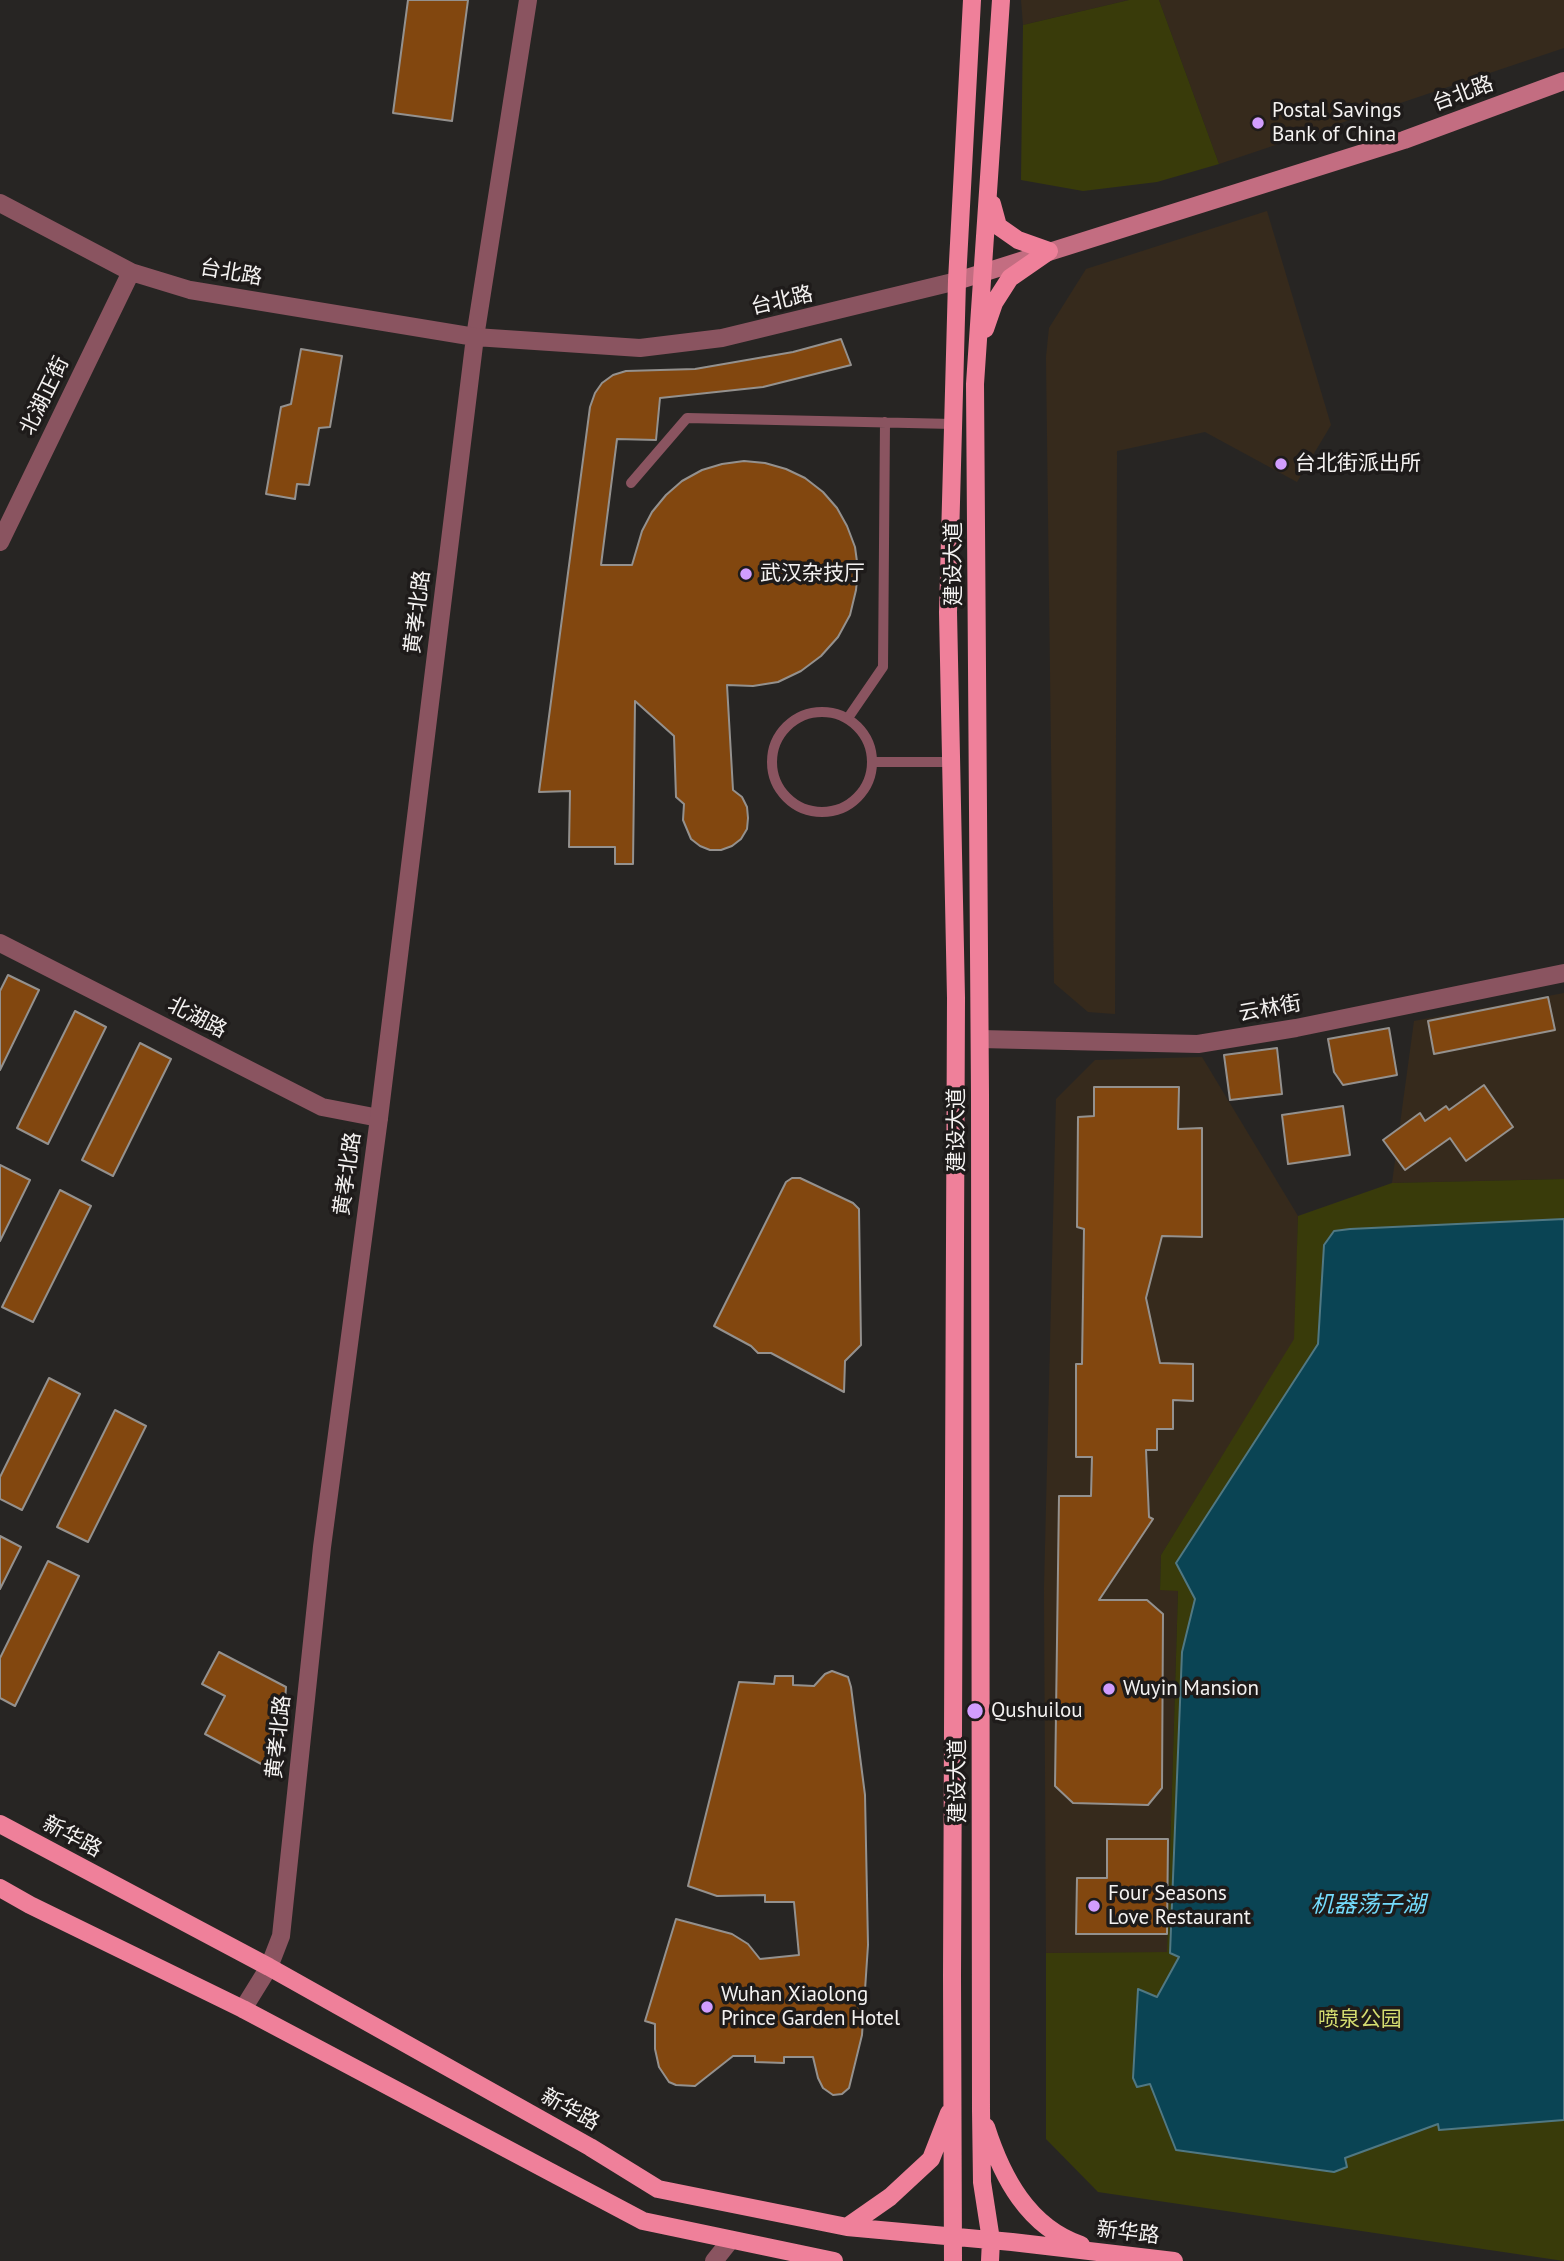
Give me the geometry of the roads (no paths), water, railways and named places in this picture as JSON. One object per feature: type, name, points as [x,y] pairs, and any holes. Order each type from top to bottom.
[{"type":"main road","name":"建设大道","points":[[953,2261],[956,998],[948,612],[957,281],[972,0]]},
{"type":"main road","name":"建设大道","points":[[990,2261],[990,2240],[982,2182],[981,2110],[975,384],[1001,0]]},
{"type":"main road","name":"台北路","points":[[957,281],[1404,140],[1564,82]]},
{"type":"main road","points":[[988,188],[998,226],[1018,240],[1049,251]]},
{"type":"main road","points":[[975,384],[984,333],[994,303],[1010,278],[1049,251]]},
{"type":"main road","name":"新华路","points":[[0,1824],[269,1967],[590,2147],[658,2189],[848,2227],[1174,2261]]},
{"type":"main road","points":[[0,1888],[243,2009],[643,2221],[834,2261]]},
{"type":"main road","points":[[848,2227],[890,2197],[931,2160],[953,2103]]},
{"type":"main road","points":[[981,2110],[1006,2178],[1026,2207],[1053,2231],[1077,2244],[1122,2255]]},
{"type":"street","name":"黄孝北路","points":[[243,2009],[269,1967],[281,1936],[322,1547],[379,1118],[475,337],[528,0]]},
{"type":"street","name":"台北路","points":[[0,203],[131,272],[190,290],[475,337],[640,348],[722,338],[957,281]]},
{"type":"street","name":"北湖正街","points":[[0,542],[131,272]]},
{"type":"street","name":"北湖路","points":[[0,943],[322,1107],[379,1118]]},
{"type":"street","name":"云林街","points":[[979,1039],[1198,1044],[1296,1028],[1564,973]]},
{"type":"street","points":[[714,2261],[730,2241]]},
{"type":"lane","points":[[631,483],[687,418],[953,424]]},
{"type":"lane","points":[[848,718],[883,667],[885,422]]},
{"type":"lane","points":[[814,712],[832,712],[848,718],[861,730],[869,745],[872,762],[869,779],[861,794],[834,811],[803,809],[789,801],[772,774],[771,758],[775,743],[784,728],[798,717],[814,712]]},
{"type":"lane","points":[[872,762],[951,762]]},
{"type":"water","name":"机器荡子湖","points":[[1564,1219],[1564,2120],[1439,2130],[1438,2124],[1345,2158],[1347,2167],[1334,2172],[1176,2150],[1150,2084],[1137,2087],[1133,2078],[1138,1989],[1157,1997],[1179,1957],[1170,1953],[1182,1652],[1195,1599],[1176,1563],[1318,1344],[1324,1245],[1334,1231]]},
{"type":"place","name":"Postal Savings Bank of China","points":[[1258,123]]},
{"type":"place","name":"台北街派出所","points":[[1281,464]]},
{"type":"place","name":"武汉杂技厅","points":[[746,574]]},
{"type":"place","name":"Wuyin Mansion","points":[[1109,1689]]},
{"type":"place","name":"Qushuilou","points":[[975,1711]]},
{"type":"place","name":"Four Seasons Love Restaurant","points":[[1094,1906]]},
{"type":"place","name":"Wuhan Xiaolong Prince Garden Hotel","points":[[707,2007]]},
{"type":"park label","name":"喷泉公园","points":[[1360,2020]]}]
